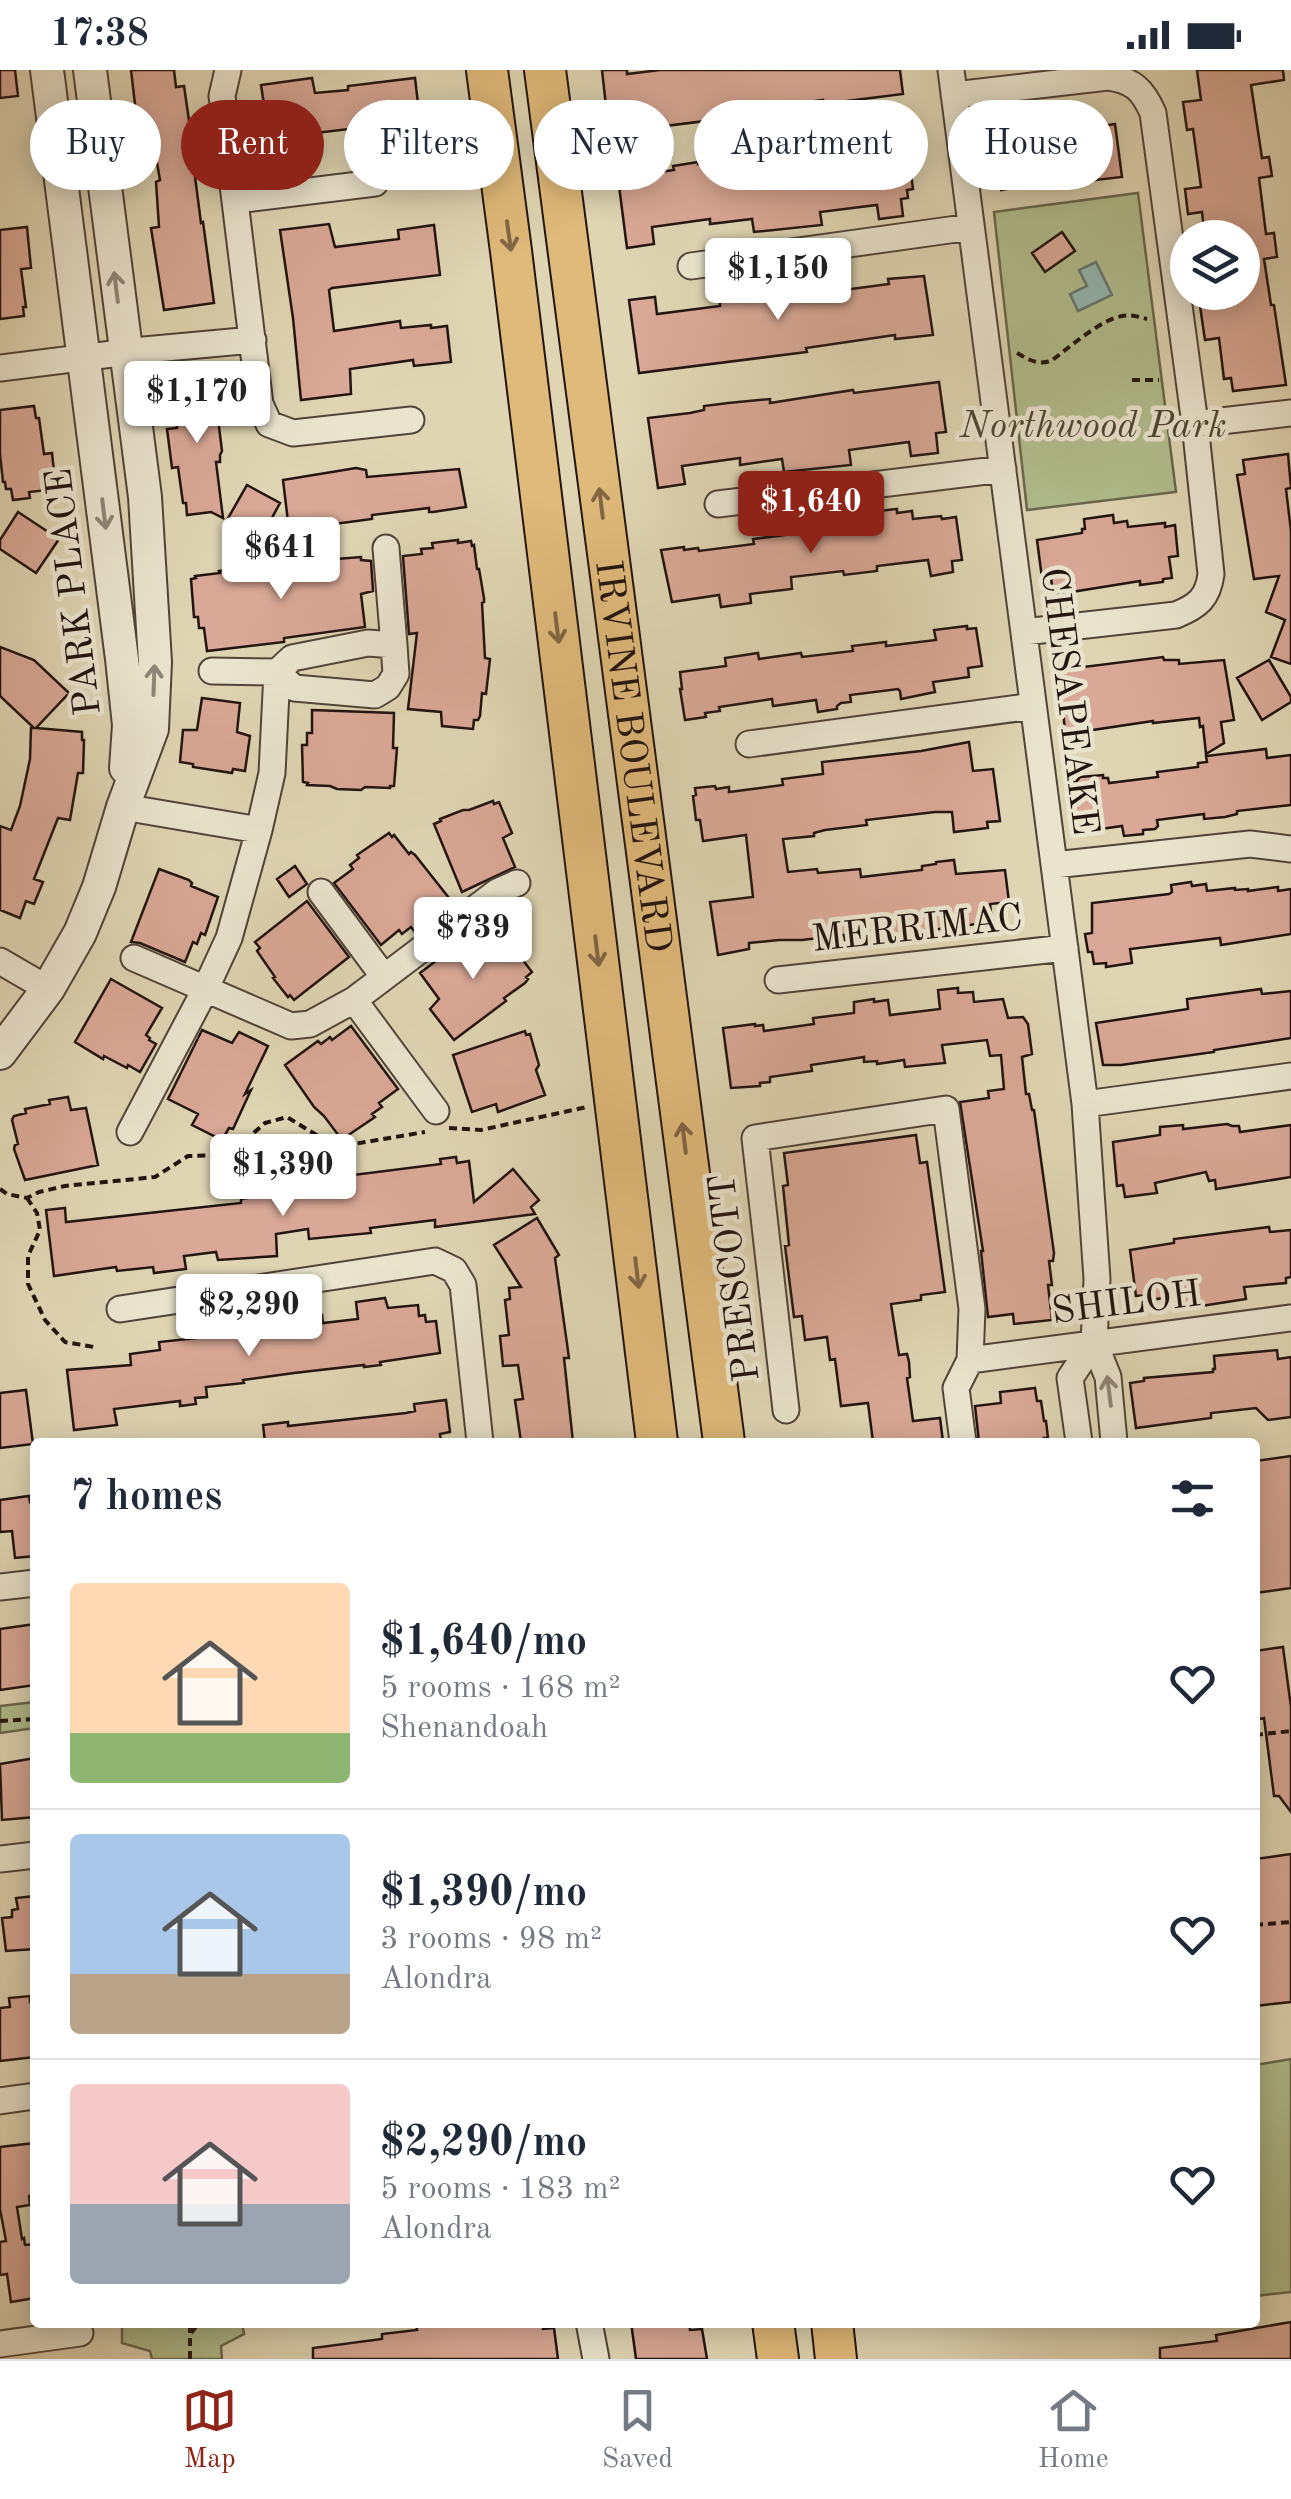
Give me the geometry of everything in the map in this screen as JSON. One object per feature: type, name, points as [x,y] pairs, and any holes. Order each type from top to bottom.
[{"type":"main road","name":"IRVINE BOULEVARD","points":[[487,70],[657,1438]]},
{"type":"main road","name":"IRVINE BOULEVARD","points":[[545,70],[723,1438]]},
{"type":"main road","points":[[774,2328],[778,2359]]},
{"type":"main road","points":[[833,2328],[836,2359]]},
{"type":"street","name":"PARK PLACE","points":[[47,70],[129,725],[123,807]]},
{"type":"street","name":"PARK PLACE","points":[[0,1053],[48,988],[80,933],[152,729],[154,662],[145,498],[90,70]]},
{"type":"street","points":[[228,70],[222,96],[260,404],[269,424],[293,433],[411,420]]},
{"type":"street","points":[[953,82],[1108,77],[1124,79],[1146,95],[1153,113],[1195,424],[1211,574],[1209,589],[1202,598],[1176,615],[1024,632]]},
{"type":"street","name":"CHESAPEAKE","points":[[953,82],[1085,1104],[1097,1279],[1094,1342],[1108,1376],[1114,1438]]},
{"type":"street","points":[[236,200],[344,186]]},
{"type":"street","points":[[691,266],[972,227]]},
{"type":"street","points":[[0,368],[253,340]]},
{"type":"street","points":[[1195,424],[1291,413]]},
{"type":"street","points":[[718,504],[1003,468]]},
{"type":"street","points":[[212,671],[277,672],[294,688],[375,695],[388,688],[396,674],[386,548]]},
{"type":"street","points":[[130,1132],[229,938],[272,773],[277,672],[292,658],[368,643],[394,644]]},
{"type":"street","points":[[749,744],[1034,706]]},
{"type":"street","points":[[123,807],[259,830]]},
{"type":"street","points":[[1054,866],[1250,844],[1291,849]]},
{"type":"street","points":[[134,958],[291,1026],[310,1024],[354,1000],[497,892],[517,883]]},
{"type":"street","points":[[321,892],[384,976]]},
{"type":"street","name":"MERRIMAC","points":[[778,980],[1065,948]]},
{"type":"street","points":[[0,961],[48,988]]},
{"type":"street","points":[[354,1000],[437,1123]]},
{"type":"street","points":[[1085,1104],[1291,1076]]},
{"type":"street","name":"PRESCOTT","points":[[786,1410],[755,1138],[946,1109],[972,1308],[970,1360]]},
{"type":"street","points":[[120,1309],[435,1261],[454,1270],[464,1285],[480,1438]]},
{"type":"street","name":"SHILOH","points":[[970,1360],[1291,1318]]},
{"type":"street","name":"CHESAPEAKE","points":[[1079,1438],[1070,1378],[1094,1342]]},
{"type":"street","points":[[962,1438],[956,1388],[970,1360]]},
{"type":"street","points":[[0,1587],[30,1584]]},
{"type":"street","points":[[0,1859],[30,1856]]},
{"type":"street","points":[[0,2101],[30,2097]]},
{"type":"street","points":[[590,2328],[596,2359]]},
{"type":"street","points":[[0,2344],[80,2334]]},
{"type":"path","points":[[1017,353],[1042,364],[1119,316],[1147,319]]},
{"type":"path","points":[[1132,380],[1159,380]]},
{"type":"path","points":[[0,1188],[7,1194],[27,1198],[65,1186],[155,1177],[188,1156],[229,1155],[265,1123],[287,1117],[336,1147],[437,1123],[481,1130],[592,1106]]},
{"type":"path","points":[[27,1198],[37,1214],[40,1230],[28,1256],[28,1284],[45,1320],[65,1342],[94,1347]]},
{"type":"path","points":[[0,1721],[30,1719]]},
{"type":"path","points":[[1260,1734],[1291,1731]]},
{"type":"path","points":[[1260,1925],[1291,1922]]},
{"type":"path","points":[[190,2359],[191,2328]]},
{"type":"path","points":[[191,2333],[195,2328]]},
{"type":"green space","name":"Northwood Park","points":[[1138,193],[1176,492],[1027,510],[994,212]]},
{"type":"green space","points":[[30,1703],[30,1729],[0,1733],[0,1706]]},
{"type":"green space","points":[[1291,2059],[1291,2292],[1260,2295],[1260,2064]]},
{"type":"green space","points":[[122,2328],[243,2328],[244,2334],[221,2346],[222,2359],[152,2359],[150,2351],[122,2343]]},
{"type":"water","points":[[1096,262],[1112,295],[1078,311],[1070,294],[1087,286],[1079,270]]},
{"type":"building","points":[[0,70],[15,70],[18,96],[0,98]]},
{"type":"building","points":[[131,70],[174,70],[176,87],[184,86],[181,190],[197,190],[214,303],[164,310],[151,228],[159,227],[157,190],[161,190],[161,100],[134,100]]},
{"type":"building","points":[[602,70],[627,70],[627,74],[660,70],[900,70],[903,94],[855,100],[694,100],[694,122],[674,125],[674,100],[605,100]]},
{"type":"building","points":[[1197,70],[1283,70],[1284,80],[1251,85],[1262,158],[1269,157],[1272,176],[1259,178],[1266,234],[1274,233],[1277,257],[1264,259],[1286,385],[1233,391],[1231,378],[1224,379],[1219,338],[1205,340],[1201,310],[1260,310],[1260,220],[1203,220],[1202,212],[1188,214],[1185,189],[1201,187],[1193,129],[1187,130],[1183,102],[1201,100]]},
{"type":"building","points":[[312,78],[315,93],[415,78],[418,100],[344,100],[344,130],[324,132],[324,100],[263,100],[261,85]]},
{"type":"building","points":[[1115,124],[1122,177],[1113,178]]},
{"type":"building","points":[[694,163],[694,190],[907,190],[908,198],[901,199],[903,216],[879,219],[877,205],[820,212],[822,225],[754,232],[752,219],[710,224],[710,219],[652,227],[654,244],[627,248],[620,190],[674,190],[674,166]]},
{"type":"building","points":[[329,224],[335,247],[399,239],[398,230],[434,225],[440,275],[332,288],[329,290],[334,331],[400,321],[401,328],[447,326],[451,362],[414,366],[413,360],[350,369],[351,394],[301,400],[280,230]]},
{"type":"building","points":[[27,227],[31,268],[21,269],[24,316],[0,319],[0,230]]},
{"type":"building","points":[[1062,232],[1075,251],[1045,272],[1032,253]]},
{"type":"building","points":[[924,276],[933,335],[895,339],[895,335],[806,348],[807,352],[639,373],[629,300],[655,297],[657,314],[720,306],[720,300],[762,295],[761,283],[786,280],[788,292],[842,285],[843,290],[889,284],[888,279]]},
{"type":"building","points":[[213,378],[222,451],[220,462],[216,462],[223,518],[211,512],[187,515],[178,467],[172,468],[167,429],[177,428],[174,383]]},
{"type":"building","points":[[939,382],[946,432],[936,433],[938,453],[911,456],[909,442],[849,450],[851,465],[784,472],[782,459],[740,465],[740,458],[682,466],[685,484],[658,488],[648,418],[728,403],[770,399],[770,403]]},
{"type":"building","points":[[34,406],[44,454],[52,453],[56,489],[29,492],[30,498],[13,500],[11,489],[6,489],[3,482],[0,410]]},
{"type":"building","points":[[1288,454],[1291,664],[1271,657],[1285,620],[1266,612],[1279,576],[1254,579],[1237,475],[1245,474],[1243,460]]},
{"type":"building","points":[[356,468],[366,470],[367,477],[459,469],[466,507],[372,515],[372,519],[289,530],[283,480]]},
{"type":"building","points":[[247,485],[280,503],[260,540],[227,520]]},
{"type":"building","points":[[897,509],[897,513],[912,511],[913,519],[956,517],[962,560],[952,561],[953,572],[931,576],[928,560],[877,566],[877,571],[791,577],[792,589],[750,594],[751,603],[721,607],[719,595],[672,602],[661,550],[684,547],[699,551],[754,544],[753,539],[793,534],[793,522],[813,519],[814,523],[828,521],[829,530],[880,523],[878,511]]},
{"type":"building","points":[[18,512],[59,539],[36,573],[0,549],[0,540]]},
{"type":"building","points":[[1113,515],[1114,523],[1127,521],[1128,527],[1175,525],[1178,556],[1169,557],[1172,578],[1053,595],[1051,577],[1042,578],[1037,540],[1082,533],[1084,519]]},
{"type":"building","points":[[458,540],[474,545],[484,598],[485,658],[490,659],[486,694],[482,693],[480,716],[474,720],[473,729],[442,726],[441,712],[408,709],[417,633],[409,634],[403,556],[422,554],[421,549],[433,548],[432,543]]},
{"type":"building","points":[[329,556],[371,561],[373,591],[361,594],[365,627],[207,651],[204,628],[199,628],[198,617],[194,617],[191,579],[219,571],[298,564]]},
{"type":"building","points":[[976,628],[982,666],[968,668],[969,677],[933,682],[935,692],[901,699],[898,689],[850,695],[851,702],[818,712],[816,700],[773,706],[772,699],[719,707],[720,711],[705,713],[706,717],[685,720],[680,672],[726,666],[725,658],[758,653],[759,659],[801,653],[802,657],[853,651],[852,646],[936,640],[934,630]]},
{"type":"building","points":[[0,647],[34,660],[69,693],[36,728],[82,732],[84,740],[83,773],[78,773],[70,820],[58,818],[34,879],[43,882],[34,904],[26,901],[20,918],[0,910],[0,826],[11,830],[20,806],[34,728],[0,696]]},
{"type":"building","points":[[1163,657],[1179,660],[1179,664],[1224,660],[1234,720],[1221,722],[1224,743],[1206,754],[1199,718],[1065,731],[1059,670]]},
{"type":"building","points":[[1269,660],[1291,702],[1262,720],[1237,678]]},
{"type":"building","points":[[202,698],[240,703],[237,732],[250,736],[245,771],[233,769],[232,773],[180,762],[183,730],[197,730]]},
{"type":"building","points":[[312,710],[394,713],[394,786],[337,789],[303,782],[302,745],[307,745],[307,733],[312,733]]},
{"type":"building","points":[[969,742],[973,771],[993,769],[1000,821],[987,822],[988,828],[954,832],[952,812],[935,812],[866,820],[867,825],[783,839],[788,872],[860,869],[861,877],[922,870],[922,866],[954,860],[956,874],[1005,870],[1009,902],[990,904],[992,922],[872,938],[845,940],[844,935],[749,943],[749,949],[718,955],[710,902],[753,897],[746,835],[703,841],[700,820],[696,820],[695,788],[729,787],[729,792],[783,785],[782,779],[823,774],[822,762]]},
{"type":"building","points":[[1266,749],[1267,758],[1291,755],[1291,805],[1237,811],[1225,817],[1204,819],[1204,814],[1157,820],[1155,829],[1124,836],[1122,826],[1094,830],[1089,829],[1088,817],[1072,819],[1068,783],[1080,777],[1103,775],[1109,783],[1158,777],[1157,772],[1198,767],[1198,763],[1207,762],[1206,756]]},
{"type":"building","points":[[499,802],[512,833],[503,838],[515,867],[462,892],[434,824]]},
{"type":"building","points":[[389,833],[409,854],[415,855],[449,898],[440,902],[446,909],[414,931],[411,927],[402,934],[399,930],[381,945],[334,883],[353,869],[350,865],[359,858],[357,855]]},
{"type":"building","points":[[295,866],[307,884],[289,897],[277,879]]},
{"type":"building","points":[[159,869],[218,897],[205,935],[201,933],[197,944],[193,942],[185,962],[131,942]]},
{"type":"building","points":[[1191,882],[1192,886],[1206,884],[1207,891],[1291,889],[1291,934],[1221,945],[1220,938],[1130,949],[1132,963],[1106,967],[1106,963],[1094,964],[1085,934],[1092,933],[1092,903],[1169,894],[1171,885]]},
{"type":"building","points":[[307,901],[349,957],[294,1000],[273,978],[255,942]]},
{"type":"building","points":[[476,930],[483,938],[488,935],[502,952],[513,947],[532,972],[525,983],[504,998],[506,1001],[454,1040],[430,1009],[439,999],[420,973]]},
{"type":"building","points":[[111,979],[162,1008],[146,1035],[156,1044],[140,1072],[104,1056],[103,1059],[75,1042]]},
{"type":"building","points":[[958,988],[958,993],[973,992],[974,1002],[1003,999],[1008,1018],[1023,1017],[1028,1024],[1032,1054],[1022,1057],[1026,1094],[1034,1110],[1054,1253],[1053,1261],[1049,1261],[1052,1285],[1048,1285],[1052,1320],[1014,1324],[1013,1314],[988,1317],[983,1251],[960,1102],[989,1098],[988,1091],[1004,1089],[1001,1055],[990,1056],[987,1040],[942,1045],[945,1063],[905,1067],[904,1060],[877,1064],[864,1062],[864,1057],[811,1065],[812,1071],[770,1077],[770,1082],[760,1086],[731,1088],[723,1028],[755,1024],[763,1025],[764,1031],[814,1024],[813,1018],[854,1013],[854,1002],[874,999],[888,1000],[890,1015],[940,1009],[938,990]]},
{"type":"building","points":[[1261,989],[1262,994],[1291,991],[1291,1038],[1103,1065],[1096,1023],[1188,1009],[1187,999]]},
{"type":"building","points":[[351,1026],[398,1089],[379,1103],[382,1107],[372,1114],[375,1117],[344,1138],[314,1107],[285,1065],[318,1041],[321,1044],[330,1037],[332,1040]]},
{"type":"building","points":[[202,1030],[232,1043],[239,1032],[268,1046],[233,1129],[229,1128],[222,1140],[192,1125],[198,1114],[168,1099]]},
{"type":"building","points":[[525,1031],[530,1034],[545,1095],[498,1112],[496,1104],[472,1112],[453,1055]]},
{"type":"building","points":[[68,1097],[71,1110],[86,1108],[98,1165],[25,1180],[14,1149],[18,1144],[14,1116],[26,1113],[25,1109],[50,1104],[49,1100]]},
{"type":"building","points":[[1183,1125],[1183,1129],[1239,1126],[1240,1132],[1291,1125],[1291,1177],[1216,1189],[1215,1180],[1209,1181],[1206,1172],[1155,1183],[1157,1193],[1125,1197],[1123,1185],[1117,1186],[1113,1142],[1160,1135],[1160,1127]]},
{"type":"building","points":[[916,1135],[920,1163],[927,1162],[945,1292],[891,1304],[899,1355],[907,1354],[909,1362],[907,1378],[913,1421],[940,1418],[942,1438],[872,1438],[868,1403],[841,1406],[835,1359],[830,1360],[827,1337],[805,1340],[802,1316],[794,1317],[785,1246],[789,1245],[784,1153]]},
{"type":"building","points":[[456,1157],[457,1163],[469,1161],[474,1202],[513,1169],[539,1200],[531,1207],[535,1214],[435,1227],[435,1220],[370,1228],[371,1233],[309,1239],[308,1229],[276,1234],[277,1256],[218,1260],[216,1252],[184,1256],[186,1269],[154,1273],[153,1267],[117,1271],[116,1267],[54,1276],[46,1210],[65,1208],[66,1222],[241,1203],[241,1199],[254,1197],[253,1192],[338,1183],[337,1177],[441,1164],[440,1159]]},
{"type":"building","points":[[537,1218],[559,1255],[555,1258],[569,1358],[564,1358],[573,1438],[520,1438],[515,1400],[523,1399],[518,1365],[503,1366],[500,1336],[509,1335],[505,1300],[510,1299],[509,1288],[521,1287],[494,1245]]},
{"type":"building","points":[[1269,1227],[1270,1232],[1291,1230],[1291,1277],[1286,1278],[1286,1283],[1244,1287],[1246,1299],[1182,1309],[1180,1296],[1149,1300],[1149,1295],[1136,1296],[1130,1250],[1174,1243],[1174,1239]]},
{"type":"building","points":[[385,1298],[388,1308],[418,1305],[419,1316],[425,1315],[426,1322],[436,1321],[440,1353],[380,1362],[381,1365],[206,1387],[207,1397],[195,1398],[196,1404],[180,1406],[180,1401],[114,1409],[117,1425],[74,1430],[67,1370],[131,1365],[130,1354],[160,1350],[159,1342],[216,1336],[215,1326],[245,1322],[246,1327],[322,1315],[323,1323],[358,1319],[356,1302]]},
{"type":"building","points":[[1277,1350],[1278,1359],[1291,1357],[1291,1417],[1268,1420],[1256,1408],[1136,1428],[1130,1383],[1144,1378],[1213,1372],[1214,1356]]},
{"type":"building","points":[[1035,1388],[1048,1438],[979,1438],[975,1406],[1001,1403],[1000,1392]]},
{"type":"building","points":[[26,1390],[30,1444],[0,1448],[0,1393]]},
{"type":"building","points":[[446,1400],[450,1432],[440,1434],[440,1438],[265,1438],[263,1425],[288,1422],[288,1426],[406,1413],[415,1411],[414,1404]]},
{"type":"building","points":[[1291,1456],[1291,1588],[1260,1592],[1260,1460]]},
{"type":"building","points":[[29,1496],[30,1556],[15,1558],[12,1531],[0,1532],[0,1500]]},
{"type":"building","points":[[30,1625],[30,1686],[0,1690],[0,1629]]},
{"type":"building","points":[[1283,1647],[1291,1707],[1291,1812],[1279,1796],[1274,1796],[1264,1718],[1260,1719],[1260,1650]]},
{"type":"building","points":[[30,1759],[30,1817],[2,1820],[0,1764]]},
{"type":"building","points":[[1291,1854],[1291,2002],[1260,2005],[1260,1858]]},
{"type":"building","points":[[30,1897],[30,1949],[6,1951],[2,1918],[12,1917],[12,1910],[18,1909],[16,1898]]},
{"type":"building","points":[[30,1996],[30,2058],[0,2061],[0,2008],[10,2007],[9,1998]]},
{"type":"building","points":[[30,2144],[30,2205],[17,2207],[22,2239],[25,2245],[30,2244],[30,2299],[11,2302],[7,2274],[0,2275],[0,2242],[6,2241],[0,2209],[0,2147]]},
{"type":"building","points":[[1291,2322],[1291,2359],[1160,2359],[1160,2348],[1217,2341],[1216,2335]]},
{"type":"building","points":[[554,2328],[558,2359],[313,2359],[313,2348],[417,2330]]},
{"type":"building","points":[[632,2328],[702,2329],[707,2359],[636,2359]]}]
